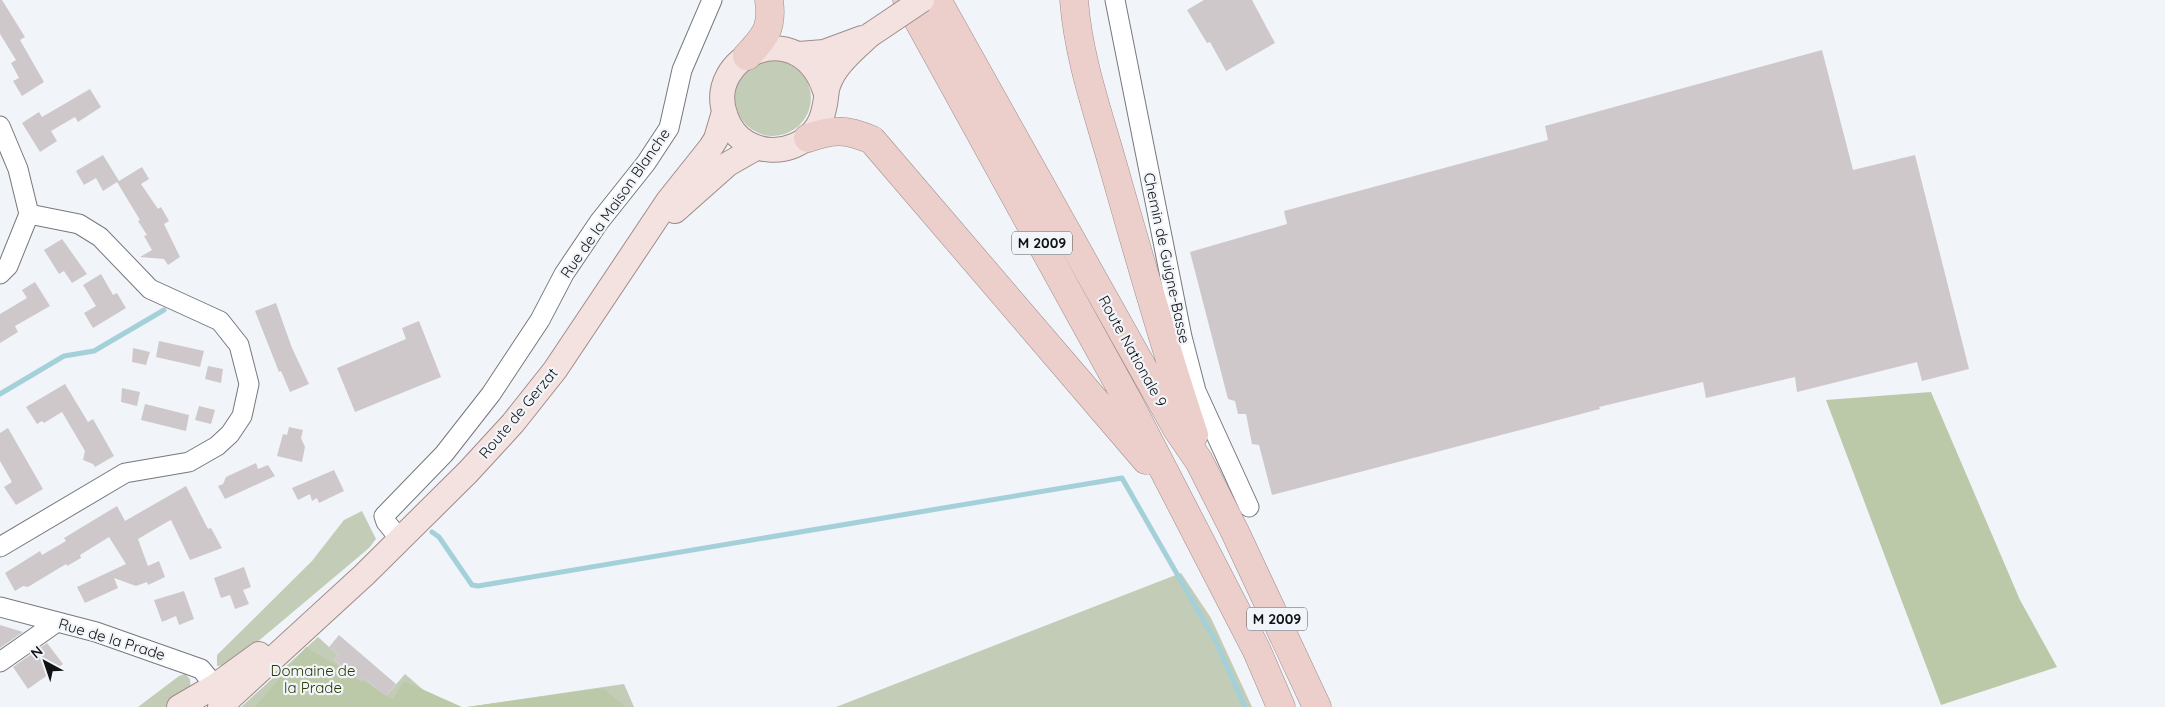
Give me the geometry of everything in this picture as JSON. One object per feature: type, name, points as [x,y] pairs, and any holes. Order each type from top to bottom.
[{"type":"highway","points":[[747,56],[764,38],[770,24],[769,0]]},
{"type":"highway","name":"Route Nationale 9","points":[[907,0],[1123,393],[1171,490],[1257,651],[1281,707]]},
{"type":"highway","name":"Route Nationale 9","points":[[938,0],[1177,429],[1199,461],[1288,640],[1317,707]]},
{"type":"highway","points":[[1074,0],[1078,37],[1153,307],[1194,435],[1199,461]]},
{"type":"highway","points":[[808,138],[833,131],[852,132],[872,140],[1171,490]]},
{"type":"main road","points":[[825,91],[834,72],[870,35],[922,0]]},
{"type":"main road","points":[[799,54],[824,52],[870,35]]},
{"type":"main road","points":[[772,48],[786,49],[799,54],[811,63],[820,76],[825,91],[825,108],[819,124],[808,138],[796,146],[770,151],[756,148],[736,134],[724,112],[722,96],[726,80],[734,66],[759,50],[772,48]]},
{"type":"main road","name":"Route de Gerzat","points":[[179,707],[218,696],[364,575],[399,538],[468,472],[514,423],[555,370],[621,275],[668,201],[711,147],[716,138],[724,112]]},
{"type":"main road","name":"Route de Gerzat","points":[[621,275],[677,209],[703,184],[728,164],[756,148]]},
{"type":"street","name":"Rue de la Maison Blanche","points":[[399,538],[386,522],[384,516],[444,454],[491,394],[540,320],[564,274],[669,128],[682,70],[712,0]]},
{"type":"street","name":"Chemin de Guigne-Basse","points":[[1115,0],[1182,337],[1196,391],[1249,507]]},
{"type":"street","points":[[0,126],[18,169],[29,214],[8,266],[0,274]]},
{"type":"street","points":[[0,547],[125,472],[189,462],[217,446],[230,434],[242,416],[249,384],[239,345],[220,320],[150,289],[100,237],[79,224],[29,214]]},
{"type":"street","name":"Rue de la Prade","points":[[0,608],[96,632],[201,669],[218,696]]},
{"type":"street","points":[[0,662],[57,622]]},
{"type":"green space","points":[[773,60],[787,63],[800,71],[808,84],[811,98],[808,112],[800,125],[787,133],[773,136],[759,133],[746,125],[738,112],[735,98],[738,84],[746,71],[759,63]]},
{"type":"green space","points":[[1931,392],[2020,600],[2057,667],[1941,705],[1826,400]]},
{"type":"green space","points":[[362,511],[376,539],[369,548],[231,664],[217,666],[217,655],[312,561],[344,520]]},
{"type":"green space","points":[[1181,573],[1211,618],[1252,707],[836,707]]},
{"type":"green space","name":"Domaine de la Prade","points":[[318,637],[338,655],[334,660],[360,682],[364,678],[386,696],[405,674],[443,707],[241,707]]},
{"type":"green space","name":"Domaine de la Prade","points":[[306,647],[393,699],[404,681],[462,707],[255,707]]},
{"type":"green space","points":[[185,674],[190,679],[191,693],[169,707],[138,707],[179,676]]},
{"type":"green space","points":[[624,684],[634,707],[467,707]]},
{"type":"green space","points":[[603,688],[626,707],[467,707]]},
{"type":"building","points":[[0,0],[2,0],[25,37],[20,40],[44,82],[22,96],[13,81],[19,78],[11,63],[16,60],[0,34]]},
{"type":"building","points":[[1204,0],[1252,0],[1275,43],[1226,71],[1210,42],[1207,43],[1187,10]]},
{"type":"building","points":[[1822,50],[1853,170],[1915,155],[1969,369],[1922,381],[1917,362],[1797,392],[1795,377],[1706,398],[1703,382],[1599,407],[1600,409],[1272,495],[1259,445],[1252,444],[1246,414],[1238,414],[1235,401],[1228,399],[1190,252],[1287,224],[1284,211],[1548,140],[1545,126]]},
{"type":"building","points":[[90,89],[101,107],[78,122],[75,117],[51,131],[57,141],[40,152],[22,123],[39,112],[42,117]]},
{"type":"building","points":[[103,155],[119,181],[142,167],[149,179],[141,184],[158,209],[161,207],[169,221],[164,224],[180,257],[168,265],[164,259],[140,257],[152,250],[144,236],[147,235],[138,221],[140,220],[117,182],[103,191],[96,178],[84,185],[76,171]]},
{"type":"building","points":[[62,239],[87,274],[72,283],[64,271],[59,274],[44,250]]},
{"type":"building","points":[[101,274],[113,295],[117,293],[126,308],[93,328],[84,313],[96,306],[83,285]]},
{"type":"building","points":[[35,282],[50,306],[15,326],[18,332],[0,343],[0,314],[27,298],[22,290]]},
{"type":"building","points":[[276,303],[292,348],[309,384],[290,392],[281,371],[279,372],[255,311]]},
{"type":"building","points":[[419,321],[441,377],[355,412],[337,368],[406,339],[402,328]]},
{"type":"building","points":[[159,341],[204,351],[200,367],[156,357]]},
{"type":"building","points":[[133,348],[150,352],[146,365],[132,362]]},
{"type":"building","points":[[208,366],[223,369],[221,383],[205,379]]},
{"type":"building","points":[[65,384],[88,422],[93,419],[114,456],[95,467],[93,464],[83,460],[85,451],[62,412],[44,423],[42,421],[37,424],[26,407]]},
{"type":"building","points":[[122,388],[140,392],[137,406],[121,402]]},
{"type":"building","points":[[145,404],[189,415],[186,431],[141,420]]},
{"type":"building","points":[[199,406],[215,410],[211,424],[195,420]]},
{"type":"building","points":[[289,427],[303,430],[301,438],[305,447],[302,462],[277,456],[283,434],[287,435]]},
{"type":"building","points":[[8,428],[43,489],[16,505],[4,487],[12,482],[0,461],[0,433]]},
{"type":"building","points":[[256,463],[258,469],[268,465],[275,476],[225,499],[218,486],[223,484],[226,477]]},
{"type":"building","points":[[334,470],[344,491],[319,503],[317,498],[312,501],[310,494],[298,500],[292,488]]},
{"type":"building","points":[[186,486],[208,529],[211,528],[222,548],[190,560],[171,520],[167,522],[138,539],[148,566],[159,561],[165,577],[148,585],[147,582],[136,586],[114,578],[118,588],[85,603],[77,587],[126,564],[109,537],[80,555],[81,558],[67,566],[66,564],[28,587],[23,586],[15,591],[5,573],[40,551],[42,555],[66,541],[64,538],[117,506],[125,521]]},
{"type":"building","points":[[244,567],[251,587],[243,590],[249,604],[235,609],[230,595],[221,598],[214,578]]},
{"type":"building","points":[[184,591],[194,619],[179,625],[176,616],[162,622],[154,600]]},
{"type":"building","points":[[0,625],[23,632],[0,648]]},
{"type":"building","points":[[339,635],[396,684],[386,696],[364,678],[361,682],[334,660],[338,655],[329,647]]},
{"type":"building","points":[[47,643],[63,664],[28,689],[13,667]]},
{"type":"waterway","points":[[0,394],[64,356],[94,351],[164,310]]},
{"type":"waterway","points":[[432,532],[439,537],[472,585],[478,586],[1122,478],[1216,642],[1245,707]]}]
